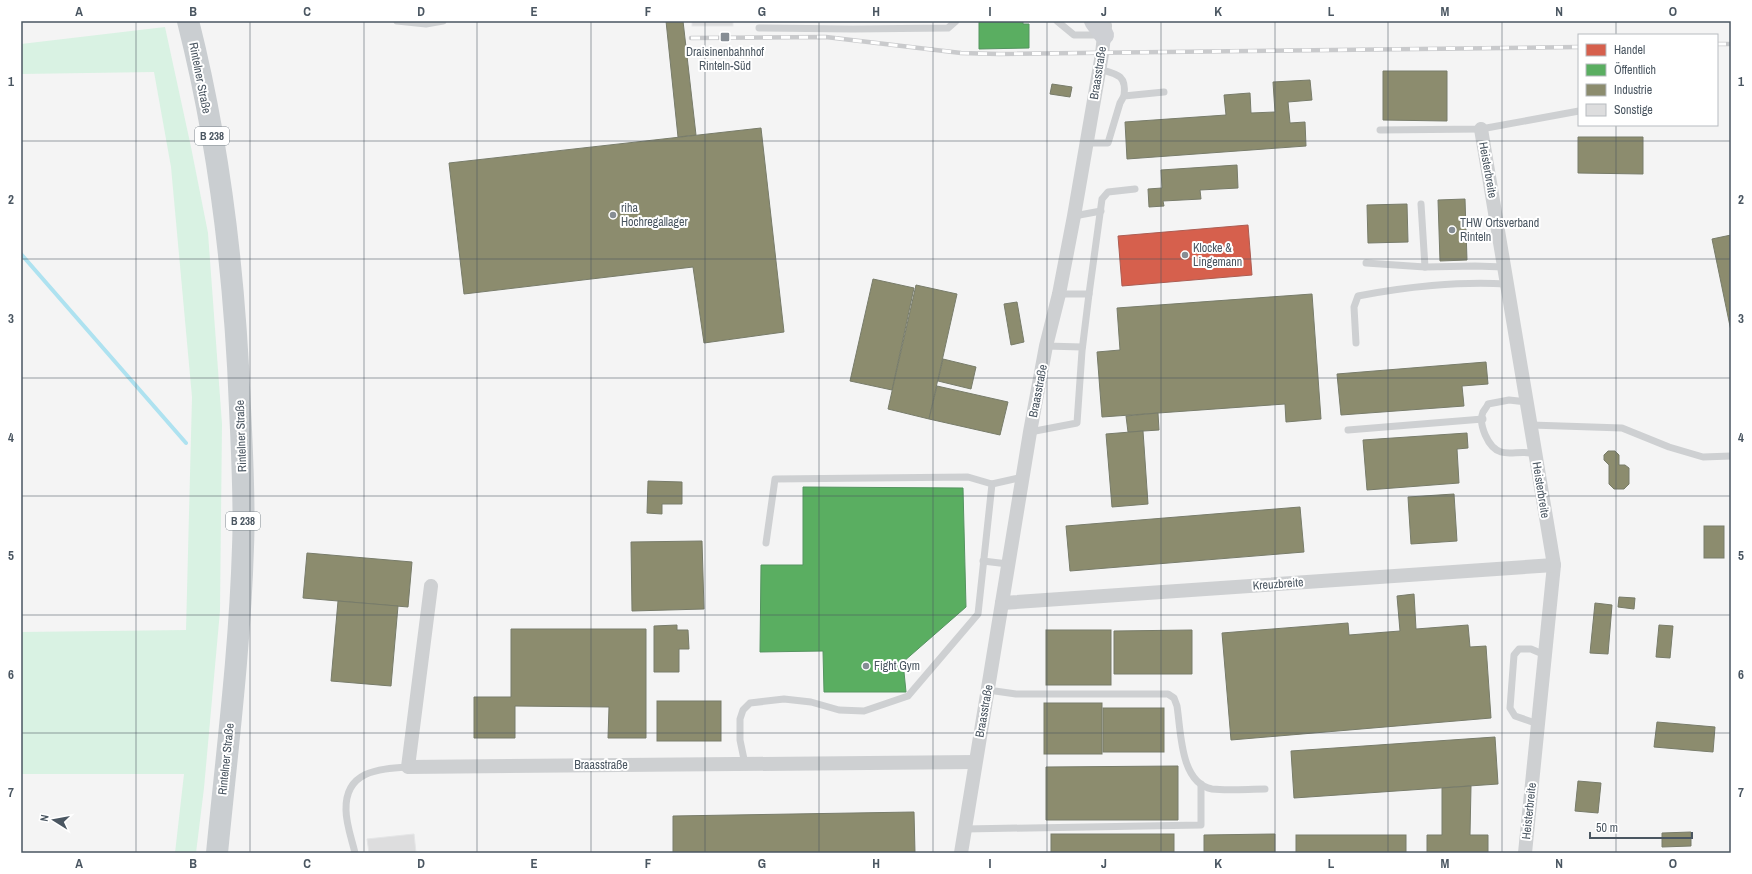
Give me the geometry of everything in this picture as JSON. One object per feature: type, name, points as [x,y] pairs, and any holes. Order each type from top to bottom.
[{"type":"main road","name":"Rintelner Straße","points":[[188,21],[211,134],[231,260],[238,355],[242,442],[243,546],[235,667],[217,853]]},
{"type":"street","name":"Braasstraße","points":[[961,853],[1030,432],[1046,346],[1059,294],[1087,143],[1099,69],[1101,26]]},
{"type":"street","name":"Heisterbreite","points":[[1481,129],[1554,565],[1525,853]]},
{"type":"street","name":"Kreuzbreite","points":[[1002,603],[1554,565]]},
{"type":"street","points":[[408,767],[431,586]]},
{"type":"street","name":"Braasstraße","points":[[408,767],[975,762]]},
{"type":"lane","points":[[397,21],[426,24],[443,21]]},
{"type":"lane","points":[[823,21],[823,29]]},
{"type":"lane","points":[[759,28],[948,28],[956,21]]},
{"type":"lane","points":[[1057,21],[1074,35],[1101,26]]},
{"type":"lane","points":[[1087,143],[1108,143],[1120,103],[1124,96],[1126,85],[1123,79],[1113,72],[1099,69]]},
{"type":"lane","points":[[1124,96],[1164,92]]},
{"type":"lane","points":[[1380,130],[1481,129],[1578,111]]},
{"type":"lane","points":[[1030,432],[1077,423],[1082,347],[1102,199],[1108,192],[1135,189]]},
{"type":"lane","points":[[1421,204],[1425,267]]},
{"type":"lane","points":[[1074,216],[1101,211]]},
{"type":"lane","points":[[1366,263],[1425,267],[1504,267]]},
{"type":"lane","points":[[1356,343],[1354,307],[1358,296],[1476,282],[1506,284]]},
{"type":"lane","points":[[1059,294],[1089,294]]},
{"type":"lane","points":[[1046,346],[1082,347]]},
{"type":"lane","points":[[1527,402],[1509,400],[1488,404],[1482,413],[1482,419],[1485,436],[1491,446],[1501,452],[1526,451],[1536,454]]},
{"type":"lane","points":[[1348,430],[1482,419]]},
{"type":"lane","points":[[1531,425],[1622,428],[1669,447],[1703,457],[1731,456]]},
{"type":"lane","points":[[766,543],[775,479],[968,477],[992,484],[1023,476]]},
{"type":"lane","points":[[745,764],[740,740],[740,719],[743,710],[750,703],[784,699],[811,702],[840,710],[864,711],[908,696],[978,614],[992,484]]},
{"type":"lane","points":[[984,561],[1008,564]]},
{"type":"lane","points":[[1538,724],[1515,716],[1510,708],[1514,655],[1519,649],[1530,649],[1544,655]]},
{"type":"lane","points":[[988,690],[1016,694],[1168,694],[1174,698],[1177,706],[1187,766],[1192,777],[1211,789],[1265,789]]},
{"type":"lane","points":[[355,853],[346,812],[347,797],[350,788],[361,776],[382,769],[408,767]]},
{"type":"lane","points":[[965,829],[1201,825],[1201,784]]},
{"type":"green space","points":[[165,27],[208,233],[222,424],[220,611],[204,788],[196,853],[175,853],[184,774],[21,774],[21,632],[186,630],[192,397],[171,167],[154,72],[21,74],[21,44]]},
{"type":"building: Handel","points":[[1248,225],[1252,275],[1122,286],[1118,236]]},
{"type":"building: Öffentlich","points":[[979,21],[1023,21],[1023,24],[1029,24],[1029,48],[979,49]]},
{"type":"building: Öffentlich","points":[[803,487],[963,488],[966,607],[903,662],[906,692],[824,692],[823,651],[760,652],[761,565],[803,565]]},
{"type":"building: Industrie","points":[[666,21],[683,21],[696,135],[678,137]]},
{"type":"building: Industrie","points":[[1383,71],[1447,71],[1447,121],[1383,120]]},
{"type":"building: Industrie","points":[[1310,80],[1312,100],[1288,102],[1290,123],[1305,122],[1306,146],[1127,159],[1125,122],[1226,115],[1224,95],[1250,93],[1251,113],[1275,112],[1273,82]]},
{"type":"building: Industrie","points":[[1052,84],[1072,87],[1070,97],[1050,94]]},
{"type":"building: Industrie","name":"riha Hochregallager","points":[[761,128],[784,332],[704,343],[693,267],[464,294],[449,163]]},
{"type":"building: Industrie","points":[[1578,137],[1643,137],[1643,174],[1578,173]]},
{"type":"building: Industrie","points":[[1237,165],[1238,188],[1200,190],[1201,199],[1163,201],[1164,206],[1149,207],[1148,189],[1162,188],[1161,170]]},
{"type":"building: Industrie","name":"THW Ortsverband Rinteln","points":[[1465,199],[1467,260],[1440,261],[1438,200]]},
{"type":"building: Industrie","points":[[1407,204],[1408,242],[1368,243],[1367,205]]},
{"type":"building: Industrie","points":[[1731,235],[1731,331],[1712,239]]},
{"type":"building: Industrie","points":[[873,279],[914,288],[892,390],[850,381]]},
{"type":"building: Industrie","points":[[916,285],[957,294],[929,419],[888,409]]},
{"type":"building: Industrie","points":[[1312,294],[1321,419],[1286,422],[1285,404],[1102,417],[1097,352],[1120,350],[1117,308]]},
{"type":"building: Industrie","points":[[1017,302],[1024,342],[1011,345],[1004,304]]},
{"type":"building: Industrie","points":[[943,359],[976,367],[971,389],[938,381]]},
{"type":"building: Industrie","points":[[1486,362],[1488,384],[1462,386],[1464,406],[1341,415],[1337,374]]},
{"type":"building: Industrie","points":[[937,386],[1008,402],[1000,435],[929,419]]},
{"type":"building: Industrie","points":[[1158,413],[1159,430],[1128,432],[1126,416]]},
{"type":"building: Industrie","points":[[1143,431],[1148,504],[1112,507],[1106,434]]},
{"type":"building: Industrie","points":[[1467,433],[1468,448],[1457,449],[1459,483],[1367,490],[1363,440]]},
{"type":"building: Industrie","points":[[1608,451],[1615,451],[1619,455],[1619,465],[1625,465],[1629,468],[1629,484],[1624,489],[1614,489],[1609,484],[1609,465],[1604,460],[1604,455]]},
{"type":"building: Industrie","points":[[648,481],[682,482],[682,504],[662,504],[662,514],[647,513]]},
{"type":"building: Industrie","points":[[1454,494],[1457,541],[1411,544],[1408,497]]},
{"type":"building: Industrie","points":[[1300,507],[1304,552],[1070,571],[1066,526]]},
{"type":"building: Industrie","points":[[1704,526],[1724,526],[1724,558],[1704,558]]},
{"type":"building: Industrie","points":[[702,541],[704,609],[632,611],[631,542]]},
{"type":"building: Industrie","points":[[307,553],[412,562],[408,607],[303,598]]},
{"type":"building: Industrie","points":[[1414,594],[1416,629],[1468,625],[1470,647],[1486,646],[1491,718],[1231,740],[1222,633],[1348,623],[1349,635],[1400,631],[1397,596]]},
{"type":"building: Industrie","points":[[1619,597],[1635,598],[1634,609],[1618,607]]},
{"type":"building: Industrie","points":[[338,601],[398,606],[391,686],[331,681]]},
{"type":"building: Industrie","points":[[1595,603],[1612,605],[1608,654],[1590,653]]},
{"type":"building: Industrie","points":[[677,625],[677,630],[688,630],[689,649],[679,649],[679,672],[654,672],[654,626]]},
{"type":"building: Industrie","points":[[1659,625],[1673,626],[1670,658],[1656,657]]},
{"type":"building: Industrie","points":[[511,629],[646,629],[646,738],[608,738],[609,707],[515,706],[515,738],[474,738],[474,697],[511,697]]},
{"type":"building: Industrie","points":[[1046,630],[1111,630],[1111,685],[1046,685]]},
{"type":"building: Industrie","points":[[1192,630],[1192,674],[1114,674],[1114,631]]},
{"type":"building: Industrie","points":[[657,701],[721,701],[721,741],[657,741]]},
{"type":"building: Industrie","points":[[1044,703],[1102,703],[1102,754],[1044,754]]},
{"type":"building: Industrie","points":[[1103,708],[1164,708],[1164,752],[1103,752]]},
{"type":"building: Industrie","points":[[1657,722],[1715,727],[1713,752],[1654,747]]},
{"type":"building: Industrie","points":[[1495,737],[1498,784],[1294,798],[1291,751]]},
{"type":"building: Industrie","points":[[1178,766],[1178,820],[1046,820],[1046,767]]},
{"type":"building: Industrie","points":[[1578,781],[1601,783],[1598,813],[1575,811]]},
{"type":"building: Industrie","points":[[1471,786],[1470,835],[1488,835],[1488,853],[1427,853],[1427,835],[1442,835],[1442,788]]},
{"type":"building: Industrie","points":[[914,812],[915,853],[673,853],[673,816]]},
{"type":"building: Industrie","points":[[1691,832],[1691,846],[1662,847],[1662,833]]},
{"type":"building: Industrie","points":[[1051,834],[1174,834],[1174,853],[1051,853]]},
{"type":"building: Industrie","points":[[1275,834],[1275,853],[1204,853],[1204,835]]},
{"type":"building: Industrie","points":[[1296,835],[1406,835],[1406,853],[1296,853]]},
{"type":"building: Sonstige","points":[[692,21],[733,21],[733,26],[692,26]]},
{"type":"building: Sonstige","points":[[414,834],[416,853],[369,853],[367,839]]},
{"type":"waterway","points":[[21,254],[186,443]]},
{"type":"railway","points":[[691,38],[826,37],[961,53],[999,54],[1578,47]]},
{"type":"railway","points":[[1718,44],[1731,44]]},
{"type":"place","name":"Draisinenbahnhof Rinteln-Süd","points":[[725,37]]},
{"type":"place","name":"riha Hochregallager","points":[[613,215]]},
{"type":"place","name":"THW Ortsverband Rinteln","points":[[1452,230]]},
{"type":"place","name":"Klocke & Lingemann","points":[[1185,255]]},
{"type":"place","name":"Fight Gym","points":[[866,666]]}]
